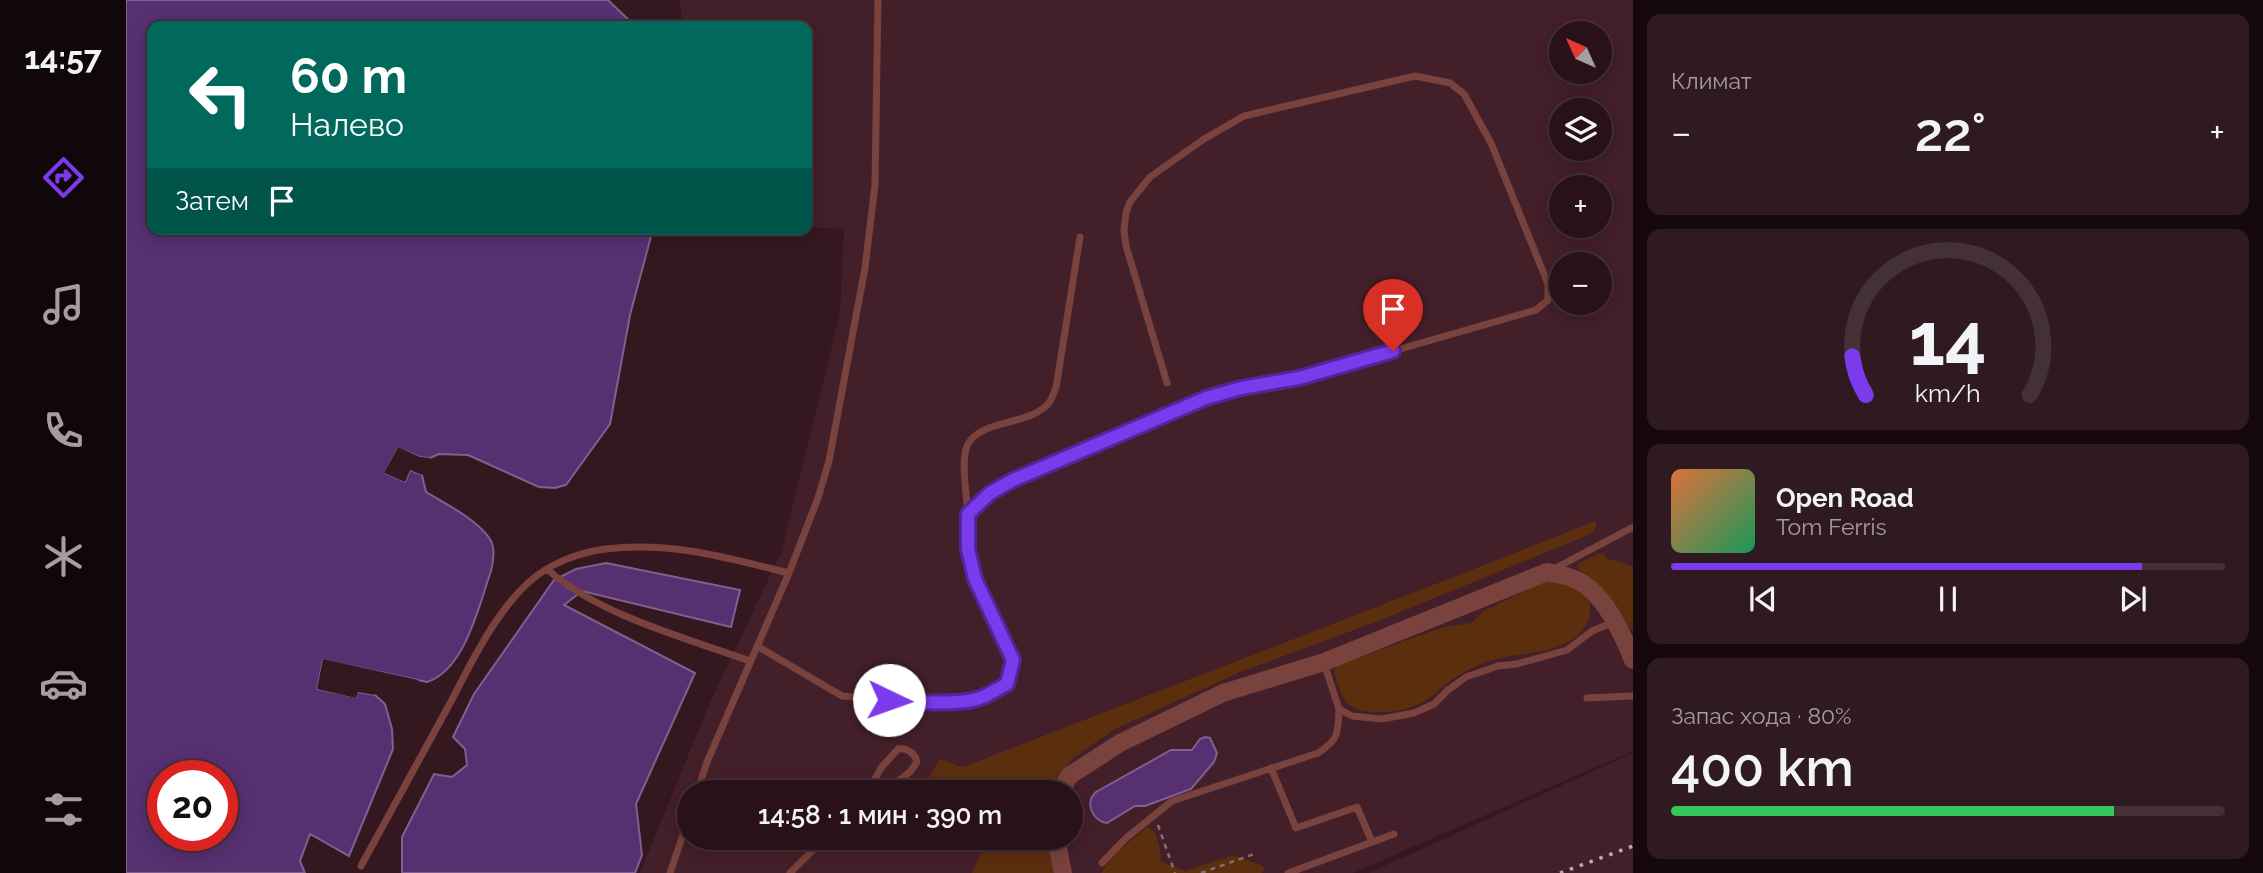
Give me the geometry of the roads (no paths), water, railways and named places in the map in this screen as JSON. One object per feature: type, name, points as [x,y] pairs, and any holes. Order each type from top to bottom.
[{"type":"street","points":[[1067,780],[1120,743],[1223,692],[1324,662],[1547,572],[1576,579],[1591,589],[1603,603],[1633,660]]},
{"type":"street","points":[[1058,850],[1063,873]]},
{"type":"lane","points":[[700,780],[789,573],[829,461],[865,268],[875,185],[878,0]]},
{"type":"lane","points":[[968,514],[990,493],[1013,480],[1206,398],[1241,388],[1323,372],[1536,310],[1548,300],[1548,284],[1491,143],[1464,94],[1450,83],[1415,76],[1244,116],[1204,139],[1150,177],[1130,202],[1124,231],[1126,246],[1167,383]]},
{"type":"lane","points":[[757,646],[842,696],[912,702],[975,700],[1007,684],[1013,660],[975,579],[968,549],[965,460],[968,444],[981,432],[1032,415],[1048,403],[1056,388],[1080,237]]},
{"type":"lane","points":[[1547,572],[1633,527]]},
{"type":"lane","points":[[361,866],[477,652],[509,603],[530,581],[547,569],[569,558],[604,549],[643,546],[679,548],[728,556],[789,573]]},
{"type":"lane","points":[[547,569],[566,586],[592,601],[662,630],[750,661]]},
{"type":"lane","points":[[1339,709],[1352,716],[1382,719],[1414,713],[1434,704],[1466,677],[1498,666],[1517,664],[1567,650],[1592,631],[1614,622]]},
{"type":"lane","points":[[1102,863],[1126,838],[1172,801],[1318,753],[1333,743],[1338,734],[1339,709],[1324,662]]},
{"type":"lane","points":[[1587,698],[1633,696]]},
{"type":"lane","points":[[875,780],[890,755],[898,749],[910,752],[916,762],[910,772],[899,780]]},
{"type":"lane","points":[[1271,768],[1296,828],[1357,807],[1372,842]]},
{"type":"lane","points":[[1288,873],[1394,834]]},
{"type":"lane","points":[[670,873],[678,850]]},
{"type":"lane","points":[[790,873],[813,850]]},
{"type":"railway","points":[[1560,873],[1633,846]]}]
